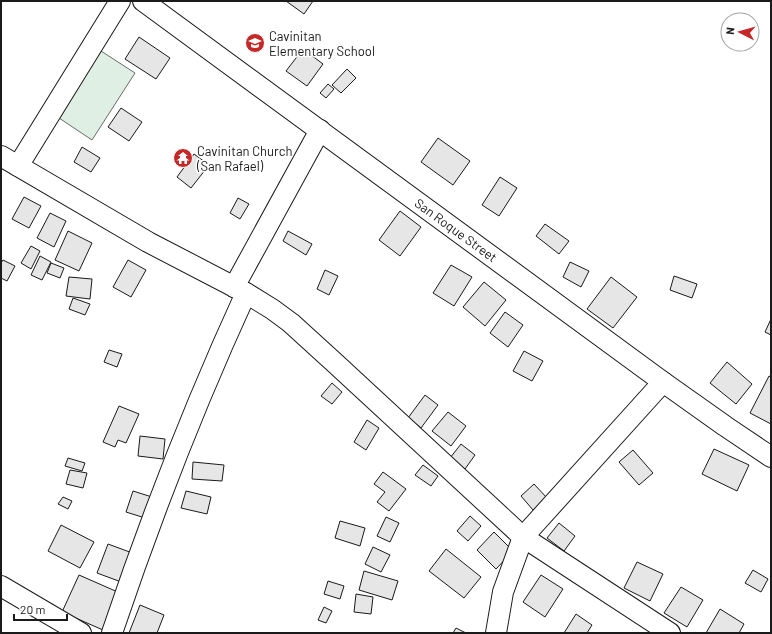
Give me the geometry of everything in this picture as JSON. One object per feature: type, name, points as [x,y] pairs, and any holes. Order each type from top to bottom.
[{"type":"street","points":[[18,166],[120,1]]},
{"type":"street","name":"San Roque Street","points":[[143,1],[663,382],[771,457]]},
{"type":"street","points":[[112,633],[144,540],[240,290],[320,130]]},
{"type":"street","points":[[1,156],[148,242],[240,290],[291,323],[523,537],[670,633]]},
{"type":"street","points":[[496,633],[504,592],[523,537],[663,382]]},
{"type":"street","points":[[1,586],[81,633]]},
{"type":"green space","points":[[101,51],[135,73],[92,140],[59,118]]},
{"type":"building","points":[[286,1],[313,1],[304,14]]},
{"type":"building","points":[[139,37],[170,58],[156,79],[125,59]]},
{"type":"building","points":[[303,49],[323,64],[307,86],[286,71]]},
{"type":"building","points":[[347,69],[356,78],[341,93],[332,85]]},
{"type":"building","points":[[328,84],[334,89],[326,98],[320,93]]},
{"type":"building","points":[[121,108],[142,122],[129,141],[108,127]]},
{"type":"building","points":[[438,138],[470,161],[453,185],[421,162]]},
{"type":"building","points":[[82,147],[100,158],[91,172],[74,162]]},
{"type":"building","points":[[194,154],[209,165],[191,188],[177,177]]},
{"type":"building","points":[[500,177],[517,188],[499,216],[482,205]]},
{"type":"building","points":[[24,197],[41,206],[29,228],[12,219]]},
{"type":"building","points":[[238,198],[249,204],[240,219],[230,213]]},
{"type":"building","points":[[400,211],[421,227],[400,256],[379,240]]},
{"type":"building","points":[[50,213],[66,221],[54,247],[37,238]]},
{"type":"building","points":[[545,224],[569,241],[559,254],[536,236]]},
{"type":"building","points":[[68,231],[92,243],[79,271],[55,260]]},
{"type":"building","points":[[288,231],[312,244],[306,255],[283,241]]},
{"type":"building","points":[[31,246],[40,251],[31,269],[21,263]]},
{"type":"building","points":[[40,256],[51,262],[42,280],[31,275]]},
{"type":"building","points":[[3,260],[15,266],[7,281],[1,278],[1,263]]},
{"type":"building","points":[[128,260],[146,270],[131,297],[113,287]]},
{"type":"building","points":[[570,262],[589,271],[581,287],[563,277]]},
{"type":"building","points":[[51,263],[64,268],[60,278],[47,273]]},
{"type":"building","points":[[451,265],[472,277],[454,306],[433,293]]},
{"type":"building","points":[[325,270],[338,276],[329,295],[317,289]]},
{"type":"building","points":[[674,276],[697,284],[692,298],[670,290]]},
{"type":"building","points":[[69,277],[92,279],[90,299],[66,296]]},
{"type":"building","points":[[611,277],[637,297],[613,328],[587,309]]},
{"type":"building","points":[[484,282],[506,300],[485,326],[463,307]]},
{"type":"building","points":[[73,298],[90,304],[85,315],[69,309]]},
{"type":"building","points":[[505,312],[523,325],[508,347],[490,333]]},
{"type":"building","points":[[771,319],[771,335],[765,332]]},
{"type":"building","points":[[109,350],[122,354],[117,367],[104,362]]},
{"type":"building","points":[[524,351],[543,361],[532,381],[513,371]]},
{"type":"building","points":[[727,362],[752,384],[736,404],[710,383]]},
{"type":"building","points":[[769,376],[771,377],[771,424],[750,413]]},
{"type":"building","points":[[332,383],[342,392],[332,404],[321,396]]},
{"type":"building","points":[[425,395],[438,405],[421,428],[408,418]]},
{"type":"building","points":[[119,406],[139,414],[126,443],[118,440],[115,447],[103,442]]},
{"type":"building","points":[[448,412],[466,426],[451,446],[432,431]]},
{"type":"building","points":[[367,420],[379,428],[366,450],[354,442]]},
{"type":"building","points":[[140,436],[165,439],[163,459],[138,456]]},
{"type":"building","points":[[461,444],[475,455],[465,469],[450,458]]},
{"type":"building","points":[[714,449],[749,465],[737,491],[702,474]]},
{"type":"building","points":[[633,450],[653,473],[639,485],[619,462]]},
{"type":"building","points":[[68,458],[85,463],[82,471],[65,466]]},
{"type":"building","points":[[193,462],[224,465],[222,481],[192,479]]},
{"type":"building","points":[[423,465],[438,476],[431,486],[415,475]]},
{"type":"building","points":[[70,470],[87,473],[83,488],[66,484]]},
{"type":"building","points":[[383,472],[406,489],[389,511],[377,502],[385,492],[374,484]]},
{"type":"building","points":[[534,484],[547,498],[533,510],[521,496]]},
{"type":"building","points":[[133,491],[152,497],[145,518],[126,512]]},
{"type":"building","points":[[186,491],[211,497],[207,514],[181,508]]},
{"type":"building","points":[[63,497],[72,501],[68,509],[58,504]]},
{"type":"building","points":[[470,516],[481,526],[468,541],[457,531]]},
{"type":"building","points":[[386,517],[399,523],[390,542],[377,536]]},
{"type":"building","points":[[340,521],[365,528],[360,546],[335,538]]},
{"type":"building","points":[[559,523],[575,536],[564,551],[547,538]]},
{"type":"building","points":[[61,525],[94,542],[80,568],[48,551]]},
{"type":"building","points":[[494,532],[513,551],[496,569],[477,550]]},
{"type":"building","points":[[108,544],[135,554],[124,583],[97,573]]},
{"type":"building","points":[[373,547],[390,555],[381,572],[365,564]]},
{"type":"building","points":[[446,549],[481,577],[464,598],[429,571]]},
{"type":"building","points":[[637,562],[663,574],[650,601],[624,588]]},
{"type":"building","points":[[753,570],[768,579],[761,592],[745,583]]},
{"type":"building","points":[[364,571],[398,581],[392,600],[359,590]]},
{"type":"building","points":[[79,575],[120,593],[103,630],[62,612]]},
{"type":"building","points":[[541,575],[563,589],[545,617],[523,602]]},
{"type":"building","points":[[328,581],[344,586],[340,599],[324,594]]},
{"type":"building","points":[[681,587],[703,600],[687,627],[664,613]]},
{"type":"building","points":[[356,594],[373,597],[371,614],[354,612]]},
{"type":"building","points":[[140,605],[164,615],[157,633],[129,633]]},
{"type":"building","points":[[324,607],[332,611],[326,623],[318,620]]},
{"type":"building","points":[[720,609],[744,624],[739,633],[706,633]]},
{"type":"building","points":[[576,614],[592,625],[587,633],[564,633]]},
{"type":"building","points":[[456,628],[466,633],[453,633]]},
{"type":"place","name":"Cavinitan Elementary School","points":[[255,43]]},
{"type":"place","name":"Cavinitan Church (San Rafael)","points":[[183,158]]}]
